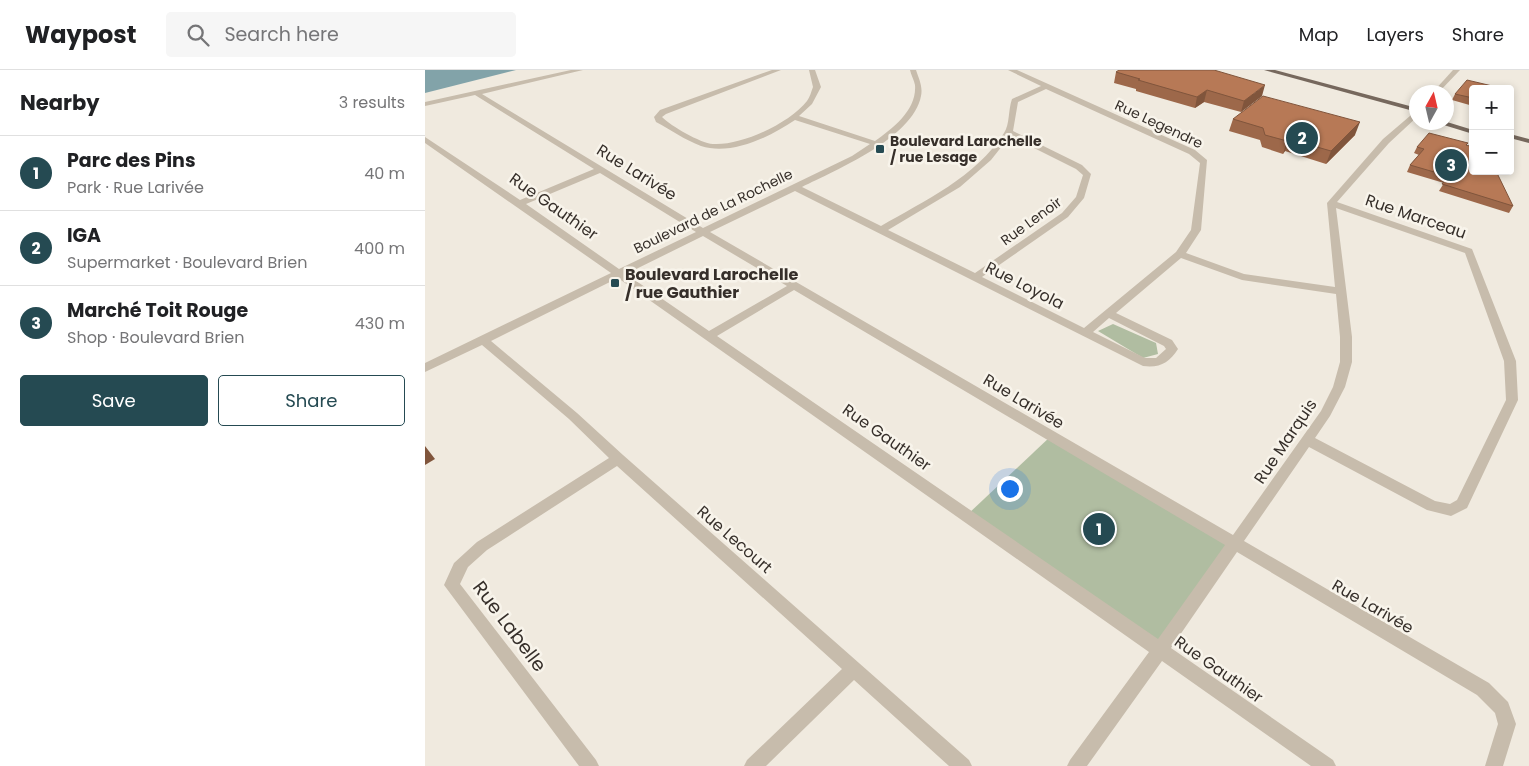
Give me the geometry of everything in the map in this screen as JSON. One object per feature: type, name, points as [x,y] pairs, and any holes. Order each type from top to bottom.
[{"type":"main road","points":[[1267,70],[1336,94],[1409,112]]},
{"type":"main road","points":[[1454,120],[1469,124]]},
{"type":"main road","points":[[1454,127],[1469,131]]},
{"type":"main road","points":[[1514,137],[1529,141]]},
{"type":"main road","points":[[1514,143],[1529,148]]},
{"type":"street","points":[[425,104],[580,70]]},
{"type":"street","points":[[778,70],[663,112],[658,117],[659,120],[709,146],[731,146],[757,136],[794,117],[809,104],[817,87],[812,70]]},
{"type":"street","name":"Boulevard de La Rochelle","points":[[425,368],[618,272],[855,158],[877,144],[906,117],[915,104],[918,85],[913,70]]},
{"type":"street","name":"Rue Legendre","points":[[1011,70],[1200,157],[1204,162],[1199,219],[1190,242],[1180,254],[1086,332]]},
{"type":"street","points":[[1443,85],[1457,70]]},
{"type":"street","points":[[881,230],[957,185],[988,158],[1009,132],[1015,101],[1045,87]]},
{"type":"street","name":"Rue Larivée","points":[[476,93],[703,232],[795,284],[1483,689],[1502,708],[1507,724],[1494,766]]},
{"type":"street","points":[[794,117],[877,144]]},
{"type":"street","points":[[1331,203],[1386,141],[1409,120]]},
{"type":"street","name":"Rue Lenoir","points":[[976,277],[1065,215],[1079,198],[1087,174],[1079,167],[1009,132]]},
{"type":"street","name":"Rue Gauthier","points":[[425,139],[710,335],[1327,766]]},
{"type":"street","points":[[519,204],[602,169]]},
{"type":"street","name":"Rue Loyola","points":[[795,188],[1143,362],[1156,364],[1167,358],[1172,349],[1168,343],[1109,314]]},
{"type":"street","name":"Rue Marquis","points":[[1076,766],[1309,441],[1339,387],[1346,362],[1346,337],[1339,291],[1331,203]]},
{"type":"street","name":"Rue Marceau","points":[[1309,441],[1432,506],[1451,510],[1462,504],[1512,400],[1510,362],[1469,251],[1331,203]]},
{"type":"street","points":[[1180,254],[1242,277],[1339,291]]},
{"type":"street","points":[[710,335],[795,284]]},
{"type":"street","name":"Rue Lecourt","points":[[483,340],[573,416],[618,459],[963,766]]},
{"type":"street","name":"Rue Labelle","points":[[590,766],[453,585],[455,572],[465,560],[482,546],[618,459]]},
{"type":"street","points":[[753,766],[855,668]]},
{"type":"green space","points":[[1113,324],[1156,343],[1158,354],[1143,358],[1098,331]]},
{"type":"green space","points":[[1051,436],[1234,544],[1161,649],[967,515]]},
{"type":"water","points":[[425,70],[516,70],[425,93]]},
{"type":"building","points":[[1119,70],[1214,70],[1265,85],[1244,101],[1207,90],[1197,97],[1116,72]]},
{"type":"building","points":[[1467,80],[1488,85],[1469,85],[1469,97],[1455,94]]},
{"type":"building","points":[[1263,96],[1360,122],[1331,151],[1289,139],[1287,141],[1265,135],[1263,128],[1233,119]]},
{"type":"building","points":[[1429,133],[1468,143],[1466,145],[1469,146],[1469,175],[1498,175],[1513,206],[1442,184],[1448,176],[1410,165],[1424,149],[1417,147]]},
{"type":"place","name":"IGA","points":[[1302,138]]},
{"type":"place","name":"Boulevard Larochelle / rue Lesage","points":[[880,149]]},
{"type":"place","name":"Marché Toit Rouge","points":[[1451,165]]},
{"type":"place","name":"Boulevard Larochelle / rue Gauthier","points":[[615,283]]},
{"type":"place","name":"Parc des Pins","points":[[1099,529]]}]
